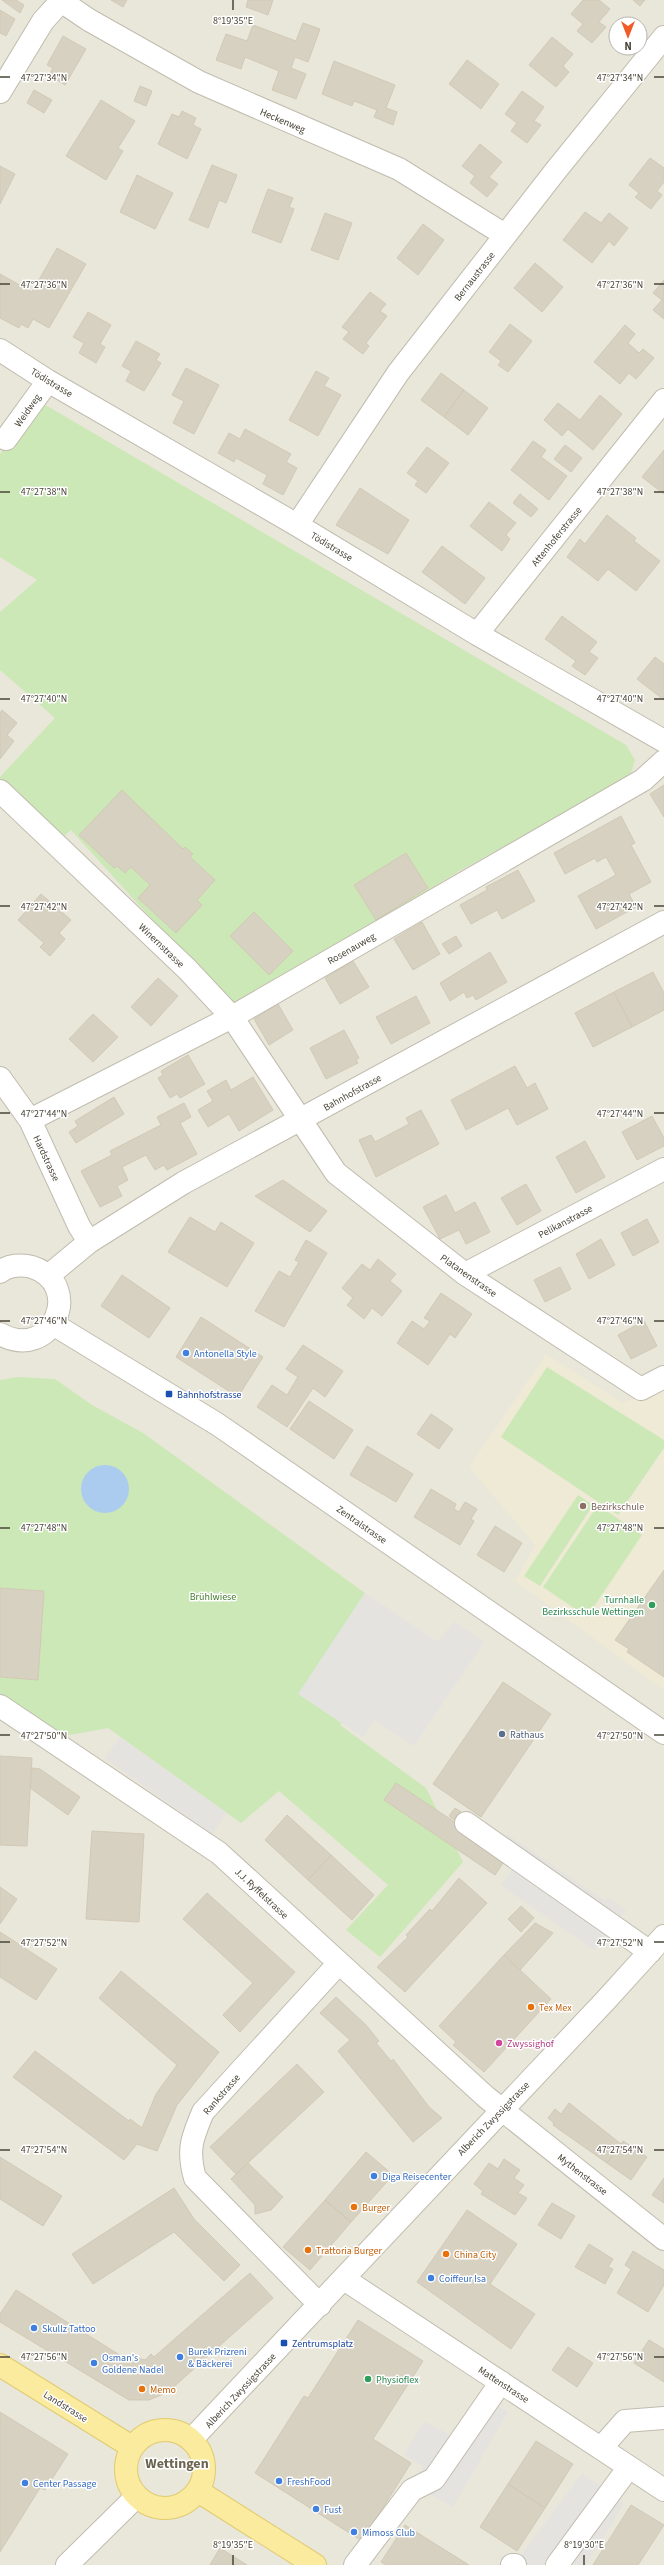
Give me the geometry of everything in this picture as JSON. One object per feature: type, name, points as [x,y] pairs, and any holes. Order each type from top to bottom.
[{"type":"main road","name":"Landstrasse","points":[[0,2365],[132,2447]]},
{"type":"main road","points":[[158,2430],[181,2433],[191,2440],[200,2453],[205,2469],[203,2480],[198,2491],[182,2506],[170,2509],[147,2505],[136,2497],[126,2477],[127,2458],[132,2447],[148,2434],[158,2430]]},
{"type":"main road","points":[[198,2491],[315,2565]]},
{"type":"street","points":[[0,92],[44,21],[61,1]]},
{"type":"street","name":"Heckenweg","points":[[61,1],[88,20],[199,82],[399,169],[505,235]]},
{"type":"street","name":"Bernaustrasse","points":[[298,525],[398,374],[505,235],[664,37]]},
{"type":"street","name":"Tödistrasse","points":[[0,350],[48,381],[298,525],[477,634],[664,741]]},
{"type":"street","name":"Weidweg","points":[[6,440],[48,381]]},
{"type":"street","name":"Attenhoferstrasse","points":[[477,634],[664,400]]},
{"type":"street","name":"Rosenauweg","points":[[30,1120],[232,1017],[643,780],[664,761]]},
{"type":"street","name":"Winernstrasse","points":[[0,791],[187,969],[232,1017],[301,1120]]},
{"type":"street","name":"Bahnhofstrasse","points":[[48,1276],[89,1242],[183,1183],[664,922]]},
{"type":"street","name":"Hardstrasse","points":[[0,1078],[30,1120],[79,1226],[89,1242]]},
{"type":"street","name":"Platanenstrasse","points":[[301,1120],[336,1173],[465,1274],[640,1389],[664,1377]]},
{"type":"street","name":"Pelikanstrasse","points":[[465,1274],[664,1169]]},
{"type":"street","points":[[0,1272],[14,1266],[26,1265],[38,1269],[48,1276],[55,1284],[59,1299],[58,1314],[53,1324],[38,1337],[28,1340],[18,1340],[0,1334]]},
{"type":"street","name":"Zentralstrasse","points":[[53,1324],[217,1424],[664,1733]]},
{"type":"street","name":"J.J. Ryffelstrasse","points":[[0,1706],[219,1853],[339,1964],[502,2109]]},
{"type":"street","points":[[466,1823],[657,1944]]},
{"type":"street","name":"Alberich Zwyssigstrasse","points":[[191,2440],[320,2305],[657,1944]]},
{"type":"street","name":"Rankstrasse","points":[[320,2305],[195,2178],[190,2160],[193,2136],[203,2112],[339,1964]]},
{"type":"street","name":"Mythenstrasse","points":[[502,2109],[664,2239]]},
{"type":"street","name":"Mattenstrasse","points":[[344,2279],[602,2447],[664,2490]]},
{"type":"street","points":[[355,2565],[412,2490],[434,2479],[501,2382]]},
{"type":"street","points":[[602,2447],[625,2421],[664,2418]]},
{"type":"street","points":[[556,2565],[629,2467]]},
{"type":"street","points":[[67,2565],[136,2497]]},
{"type":"shaded area","points":[[0,0],[664,0],[664,2565],[0,2565]]},
{"type":"shaded area","name":"Bezirkschule","points":[[546,1354],[623,1403],[664,1384],[664,1690],[515,1581],[535,1545],[469,1467]]},
{"type":"shaded area","points":[[365,1593],[438,1642],[454,1621],[484,1642],[414,1746],[374,1720],[363,1737],[298,1694]]},
{"type":"shaded area","points":[[120,1737],[227,1813],[212,1834],[105,1758]]},
{"type":"shaded area","points":[[507,1834],[605,1901],[608,1897],[626,1910],[594,1950],[501,1885],[524,1854],[503,1839]]},
{"type":"shaded area","points":[[480,2395],[508,2412],[453,2507],[412,2484],[423,2466],[404,2455],[424,2421],[455,2438]]},
{"type":"shaded area","points":[[582,2473],[624,2503],[586,2565],[525,2565],[518,2560]]},
{"type":"green space","points":[[42,403],[626,745],[635,760],[630,776],[456,873],[234,1010],[71,830],[63,837],[0,782],[0,777],[55,718],[0,670],[0,612],[37,580],[0,557],[0,454]]},
{"type":"green space","points":[[547,1367],[664,1440],[664,1448],[618,1515],[501,1437]]},
{"type":"green space","name":"Brühlwiese","points":[[18,1377],[55,1379],[92,1405],[143,1433],[365,1593],[299,1694],[342,1723],[340,1725],[426,1788],[463,1862],[380,1957],[346,1930],[388,1885],[279,1791],[241,1823],[108,1728],[64,1736],[0,1697],[0,1380]]},
{"type":"green space","points":[[578,1495],[593,1505],[540,1586],[524,1576]]},
{"type":"green space","points":[[598,1505],[642,1535],[587,1617],[543,1587]]},
{"type":"water","points":[[100,1465],[110,1465],[119,1469],[125,1475],[129,1484],[129,1494],[125,1503],[119,1509],[110,1513],[100,1513],[91,1509],[85,1503],[81,1494],[81,1484],[85,1475],[91,1469]]},
{"type":"building","points":[[2,0],[16,0],[24,5],[20,13]]},
{"type":"building","points":[[111,0],[127,0],[123,7]]},
{"type":"building","points":[[248,0],[273,0],[268,15],[246,7]]},
{"type":"building","points":[[583,0],[599,0],[610,9],[599,22],[606,27],[592,43],[577,31],[583,24],[571,14]]},
{"type":"building","points":[[633,0],[645,0],[640,6]]},
{"type":"building","points":[[0,10],[15,19],[6,36],[0,33]]},
{"type":"building","points":[[303,23],[320,29],[308,62],[295,57],[291,68],[306,74],[296,99],[272,90],[279,71],[245,57],[241,69],[216,60],[226,34],[247,41],[253,25],[296,41]]},
{"type":"building","points":[[63,36],[86,49],[65,85],[49,75],[53,68],[47,65]]},
{"type":"building","points":[[552,37],[573,54],[563,66],[569,72],[556,87],[529,65]]},
{"type":"building","points":[[467,60],[499,84],[481,109],[449,84]]},
{"type":"building","points":[[334,61],[395,85],[386,108],[397,112],[393,125],[374,117],[377,110],[354,101],[352,106],[322,94]]},
{"type":"building","points":[[140,86],[152,91],[146,106],[134,101]]},
{"type":"building","points":[[34,90],[52,100],[44,113],[27,103]]},
{"type":"building","points":[[522,91],[544,107],[534,121],[541,125],[527,143],[511,131],[517,123],[505,114]]},
{"type":"building","points":[[101,100],[135,121],[118,148],[123,151],[106,180],[66,156]]},
{"type":"building","points":[[182,111],[196,118],[193,125],[201,129],[187,159],[158,144],[172,114],[179,117]]},
{"type":"building","points":[[480,144],[502,162],[489,177],[498,184],[487,197],[470,183],[475,176],[462,166]]},
{"type":"building","points":[[650,158],[664,168],[664,182],[657,191],[662,195],[651,209],[635,197],[639,193],[629,185]]},
{"type":"building","points":[[212,165],[237,175],[226,203],[219,200],[208,228],[189,220]]},
{"type":"building","points":[[0,166],[15,174],[0,204]]},
{"type":"building","points":[[137,175],[173,193],[155,229],[120,212]]},
{"type":"building","points":[[268,189],[293,198],[289,207],[294,209],[281,243],[252,232]]},
{"type":"building","points":[[585,212],[601,223],[609,213],[628,228],[614,246],[609,241],[592,263],[563,240]]},
{"type":"building","points":[[325,213],[352,223],[338,260],[311,250]]},
{"type":"building","points":[[423,224],[444,240],[418,275],[397,258]]},
{"type":"building","points":[[57,248],[86,264],[49,328],[33,319],[28,328],[21,324],[19,328],[0,318],[0,274],[32,292]]},
{"type":"building","points":[[535,263],[563,287],[542,312],[514,288]]},
{"type":"building","points":[[664,280],[664,319],[653,310],[662,300],[653,293]]},
{"type":"building","points":[[370,292],[386,304],[380,311],[387,316],[366,343],[369,346],[363,354],[343,339],[349,332],[342,327]]},
{"type":"building","points":[[88,312],[111,325],[100,344],[105,347],[96,363],[79,353],[84,343],[73,337]]},
{"type":"building","points":[[510,324],[532,341],[508,372],[498,365],[501,361],[489,352]]},
{"type":"building","points":[[625,325],[635,334],[628,343],[639,353],[643,349],[654,358],[636,379],[629,373],[620,384],[594,362]]},
{"type":"building","points":[[136,341],[160,354],[156,360],[161,363],[144,391],[126,381],[131,371],[122,366]]},
{"type":"building","points":[[186,368],[219,385],[194,434],[173,423],[184,401],[172,395]]},
{"type":"building","points":[[316,371],[329,378],[324,386],[341,395],[318,436],[289,420]]},
{"type":"building","points":[[441,373],[464,390],[444,417],[421,400]]},
{"type":"building","points":[[464,390],[488,408],[468,435],[444,417]]},
{"type":"building","points":[[600,395],[622,414],[593,450],[568,429],[562,436],[544,420],[558,403],[580,420]]},
{"type":"building","points":[[245,429],[291,454],[286,462],[297,468],[283,495],[263,484],[267,475],[236,458],[234,462],[218,453],[229,433],[240,439]]},
{"type":"building","points":[[533,441],[546,450],[541,457],[567,476],[549,500],[511,470]]},
{"type":"building","points":[[565,445],[582,458],[571,472],[554,459]]},
{"type":"building","points":[[427,447],[449,463],[426,493],[415,485],[418,481],[407,473]]},
{"type":"building","points":[[664,450],[664,494],[642,477]]},
{"type":"building","points":[[360,488],[409,520],[388,554],[336,525]]},
{"type":"building","points":[[520,494],[538,509],[531,517],[513,503]]},
{"type":"building","points":[[489,502],[516,523],[506,535],[510,539],[502,551],[470,526]]},
{"type":"building","points":[[607,515],[636,538],[634,541],[660,561],[636,591],[608,569],[598,581],[567,557],[580,539],[585,544]]},
{"type":"building","points":[[442,546],[485,578],[465,604],[422,572]]},
{"type":"building","points":[[562,616],[597,642],[589,652],[598,658],[585,675],[572,666],[576,661],[545,639]]},
{"type":"building","points":[[655,657],[664,664],[664,700],[637,679]]},
{"type":"building","points":[[2,710],[17,723],[7,735],[14,741],[0,759],[0,713]]},
{"type":"building","points":[[664,785],[664,817],[650,794]]},
{"type":"building","points":[[122,790],[183,849],[185,847],[193,854],[190,857],[215,880],[197,900],[202,905],[176,933],[138,898],[150,885],[131,867],[125,873],[117,866],[114,868],[79,835]]},
{"type":"building","points":[[621,816],[635,843],[631,845],[651,882],[629,894],[636,907],[596,929],[578,896],[616,875],[606,857],[597,862],[595,858],[565,874],[554,853]]},
{"type":"building","points":[[406,853],[428,888],[376,920],[354,885]]},
{"type":"building","points":[[518,870],[535,901],[502,919],[497,910],[471,924],[460,905],[487,890],[486,887]]},
{"type":"building","points":[[41,894],[71,920],[59,933],[65,939],[50,956],[40,947],[44,943],[18,920]]},
{"type":"building","points":[[254,912],[293,951],[269,975],[230,936]]},
{"type":"building","points":[[422,922],[440,954],[413,970],[394,939]]},
{"type":"building","points":[[456,936],[462,946],[449,954],[442,944]]},
{"type":"building","points":[[490,952],[507,982],[476,1000],[473,995],[467,998],[464,992],[450,1001],[440,983]]},
{"type":"building","points":[[353,961],[369,987],[340,1004],[325,978]]},
{"type":"building","points":[[653,972],[664,993],[664,1010],[632,1027],[614,992]]},
{"type":"building","points":[[158,978],[178,996],[151,1026],[131,1007]]},
{"type":"building","points":[[614,992],[632,1027],[593,1047],[575,1013]]},
{"type":"building","points":[[416,996],[430,1023],[391,1044],[376,1017]]},
{"type":"building","points":[[278,1004],[293,1030],[269,1045],[254,1019]]},
{"type":"building","points":[[93,1014],[118,1037],[93,1062],[69,1039]]},
{"type":"building","points":[[344,1030],[359,1058],[356,1060],[358,1063],[326,1079],[310,1048]]},
{"type":"building","points":[[188,1055],[205,1084],[180,1098],[177,1094],[170,1098],[158,1078],[163,1075],[161,1071]]},
{"type":"building","points":[[515,1066],[527,1088],[535,1083],[548,1109],[517,1125],[508,1108],[466,1130],[451,1100]]},
{"type":"building","points":[[253,1077],[273,1110],[239,1131],[229,1114],[208,1127],[198,1110],[213,1101],[207,1091],[226,1080],[231,1090]]},
{"type":"building","points":[[114,1097],[124,1114],[76,1143],[69,1132],[78,1126],[75,1121]]},
{"type":"building","points":[[184,1103],[191,1117],[180,1123],[197,1154],[167,1170],[164,1165],[155,1170],[146,1155],[122,1167],[128,1180],[117,1186],[122,1196],[100,1207],[81,1171],[112,1155],[110,1151],[161,1125],[157,1117]]},
{"type":"building","points":[[421,1110],[439,1144],[376,1177],[359,1140],[371,1135],[375,1142],[409,1124],[406,1118]]},
{"type":"building","points":[[652,1116],[664,1138],[664,1146],[637,1160],[622,1132]]},
{"type":"building","points":[[585,1141],[605,1177],[576,1193],[556,1157]]},
{"type":"building","points":[[283,1180],[327,1211],[310,1232],[255,1196]]},
{"type":"building","points":[[526,1184],[541,1211],[517,1225],[501,1198]]},
{"type":"building","points":[[446,1195],[455,1213],[475,1202],[490,1232],[466,1244],[459,1230],[440,1239],[423,1207]]},
{"type":"building","points":[[190,1217],[215,1232],[221,1222],[254,1243],[227,1287],[168,1252]]},
{"type":"building","points":[[647,1219],[659,1242],[633,1256],[621,1233]]},
{"type":"building","points":[[601,1239],[615,1265],[589,1279],[576,1254]]},
{"type":"building","points":[[306,1240],[327,1253],[284,1327],[255,1311],[279,1271],[290,1277],[299,1262],[295,1260]]},
{"type":"building","points":[[378,1259],[396,1274],[390,1281],[402,1291],[382,1316],[372,1308],[364,1319],[347,1305],[353,1298],[342,1288],[362,1264],[370,1270]]},
{"type":"building","points":[[560,1267],[571,1289],[545,1302],[534,1280]]},
{"type":"building","points":[[122,1275],[170,1308],[149,1338],[101,1306]]},
{"type":"building","points":[[441,1293],[472,1314],[455,1338],[450,1334],[428,1365],[397,1343],[412,1321],[424,1329],[430,1321],[424,1318]]},
{"type":"building","points":[[201,1317],[263,1357],[238,1397],[176,1357]]},
{"type":"building","points":[[644,1321],[657,1346],[631,1359],[618,1335]]},
{"type":"building","points":[[303,1345],[343,1371],[325,1397],[313,1388],[287,1427],[257,1407],[272,1385],[287,1395],[298,1377],[286,1369]]},
{"type":"building","points":[[309,1401],[353,1430],[334,1459],[290,1429]]},
{"type":"building","points":[[431,1414],[453,1429],[439,1449],[417,1434]]},
{"type":"building","points":[[367,1446],[413,1474],[396,1502],[350,1475]]},
{"type":"building","points":[[431,1489],[456,1504],[454,1509],[459,1512],[465,1502],[477,1509],[471,1519],[474,1521],[460,1545],[414,1517]]},
{"type":"building","points":[[495,1526],[522,1543],[504,1572],[477,1555]]},
{"type":"building","name":"Turnhalle Bezirksschule Wettingen","points":[[664,1570],[664,1677],[627,1652],[629,1649],[615,1640]]},
{"type":"building","points":[[0,1588],[44,1591],[38,1680],[0,1677]]},
{"type":"building","name":"Rathaus","points":[[503,1682],[551,1714],[481,1817],[433,1784]]},
{"type":"building","points":[[0,1756],[32,1758],[27,1846],[0,1845]]},
{"type":"building","points":[[32,1768],[40,1769],[80,1797],[68,1815],[30,1788]]},
{"type":"building","points":[[396,1783],[507,1857],[495,1875],[384,1800]]},
{"type":"building","points":[[455,1808],[470,1818],[464,1827],[449,1816]]},
{"type":"building","points":[[287,1815],[331,1855],[308,1880],[265,1840]]},
{"type":"building","points":[[92,1831],[144,1834],[139,1922],[86,1919]]},
{"type":"building","points":[[331,1855],[374,1895],[352,1920],[308,1880]]},
{"type":"building","points":[[459,1878],[487,1903],[405,1992],[377,1967],[408,1937],[406,1935],[430,1909],[432,1911]]},
{"type":"building","points":[[0,1887],[17,1899],[0,1924]]},
{"type":"building","points":[[207,1893],[295,1972],[240,2032],[223,2015],[253,1983],[183,1919]]},
{"type":"building","points":[[521,1906],[534,1918],[521,1932],[508,1919]]},
{"type":"building","points":[[535,1923],[553,1933],[520,1970],[504,1955]]},
{"type":"building","points":[[0,1932],[57,1969],[36,2000],[0,1977]]},
{"type":"building","points":[[504,1955],[551,1999],[484,2072],[453,2045],[456,2042],[439,2026]]},
{"type":"building","points":[[121,1971],[219,2052],[177,2105],[157,2151],[137,2144],[124,2160],[13,2077],[35,2051],[129,2121],[130,2119],[142,2128],[156,2094],[177,2065],[99,1998]]},
{"type":"building","points":[[336,1997],[366,2025],[379,2041],[376,2043],[391,2061],[393,2059],[429,2107],[442,2118],[413,2142],[338,2051],[350,2040],[320,2013]]},
{"type":"building","points":[[297,2064],[324,2092],[236,2174],[210,2147]]},
{"type":"building","points":[[569,2103],[621,2144],[607,2163],[553,2125],[554,2123],[548,2118],[555,2109],[561,2114]]},
{"type":"building","points":[[623,2141],[647,2157],[631,2180],[607,2163]]},
{"type":"building","points":[[366,2152],[393,2175],[351,2222],[325,2200]]},
{"type":"building","points":[[0,2157],[62,2196],[43,2226],[0,2199]]},
{"type":"building","points":[[504,2159],[520,2170],[514,2178],[524,2185],[518,2193],[527,2198],[515,2215],[481,2194],[483,2191],[474,2184],[489,2163],[498,2169]]},
{"type":"building","points":[[248,2163],[283,2197],[271,2210],[255,2214],[255,2205],[231,2179]]},
{"type":"building","points":[[664,2178],[664,2203],[652,2195]]},
{"type":"building","points":[[174,2188],[194,2219],[240,2265],[224,2281],[174,2232],[93,2284],[72,2254]]},
{"type":"building","points":[[325,2200],[351,2222],[310,2270],[283,2247]]},
{"type":"building","points":[[552,2203],[575,2216],[561,2239],[538,2225]]},
{"type":"building","points":[[467,2210],[517,2244],[490,2284],[535,2314],[511,2349],[417,2282]]},
{"type":"building","points":[[589,2244],[613,2259],[608,2267],[613,2269],[605,2284],[575,2267]]},
{"type":"building","points":[[633,2251],[664,2270],[664,2285],[648,2312],[617,2293],[631,2269],[625,2265]]},
{"type":"building","points":[[250,2273],[273,2298],[168,2392],[149,2400],[129,2400],[0,2322],[0,2314],[16,2290],[126,2359],[129,2356],[145,2360],[151,2354],[154,2357]]},
{"type":"building","points":[[358,2320],[423,2361],[373,2439],[411,2463],[362,2541],[255,2473],[304,2396],[308,2398]]},
{"type":"building","points":[[649,2340],[664,2349],[664,2382],[634,2363]]},
{"type":"building","points":[[568,2347],[593,2363],[577,2387],[552,2370]]},
{"type":"building","name":"Center Passage","points":[[0,2412],[68,2454],[45,2490],[40,2488],[0,2552]]},
{"type":"building","points":[[536,2441],[573,2464],[545,2508],[508,2484]]},
{"type":"building","points":[[508,2484],[545,2508],[517,2551],[480,2527]]},
{"type":"building","points":[[631,2505],[664,2525],[638,2565],[593,2565]]},
{"type":"building","points":[[405,2525],[469,2565],[386,2565],[381,2562]]},
{"type":"building","points":[[220,2548],[247,2565],[210,2565]]},
{"type":"place","name":"Antonella Style","points":[[186,1353]]},
{"type":"place","name":"Bahnhofstrasse","points":[[169,1394]]},
{"type":"place","name":"Bezirkschule","points":[[583,1506]]},
{"type":"place","name":"Turnhalle Bezirksschule Wettingen","points":[[652,1605]]},
{"type":"place","name":"Rathaus","points":[[502,1734]]},
{"type":"place","name":"Tex Mex","points":[[531,2007]]},
{"type":"place","name":"Zwyssighof","points":[[499,2043]]},
{"type":"place","name":"Diga Reisecenter","points":[[374,2176]]},
{"type":"place","name":"Burger","points":[[354,2207]]},
{"type":"place","name":"Trattoria Burger","points":[[308,2250]]},
{"type":"place","name":"China City","points":[[446,2254]]},
{"type":"place","name":"Coiffeur Isa","points":[[431,2278]]},
{"type":"place","name":"Skullz Tattoo","points":[[34,2328]]},
{"type":"place","name":"Zentrumsplatz","points":[[284,2343]]},
{"type":"place","name":"Burek Prizreni & Bäckerei","points":[[180,2357]]},
{"type":"place","name":"Osman's Goldene Nadel","points":[[94,2363]]},
{"type":"place","name":"Physioflex","points":[[368,2379]]},
{"type":"place","name":"Memo","points":[[142,2389]]},
{"type":"place","name":"FreshFood","points":[[279,2481]]},
{"type":"place","name":"Center Passage","points":[[25,2483]]},
{"type":"place","name":"Fust","points":[[316,2509]]},
{"type":"place","name":"Mimoss Club","points":[[354,2532]]},
{"type":"district","name":"Wettingen","points":[[177,2463]]}]
